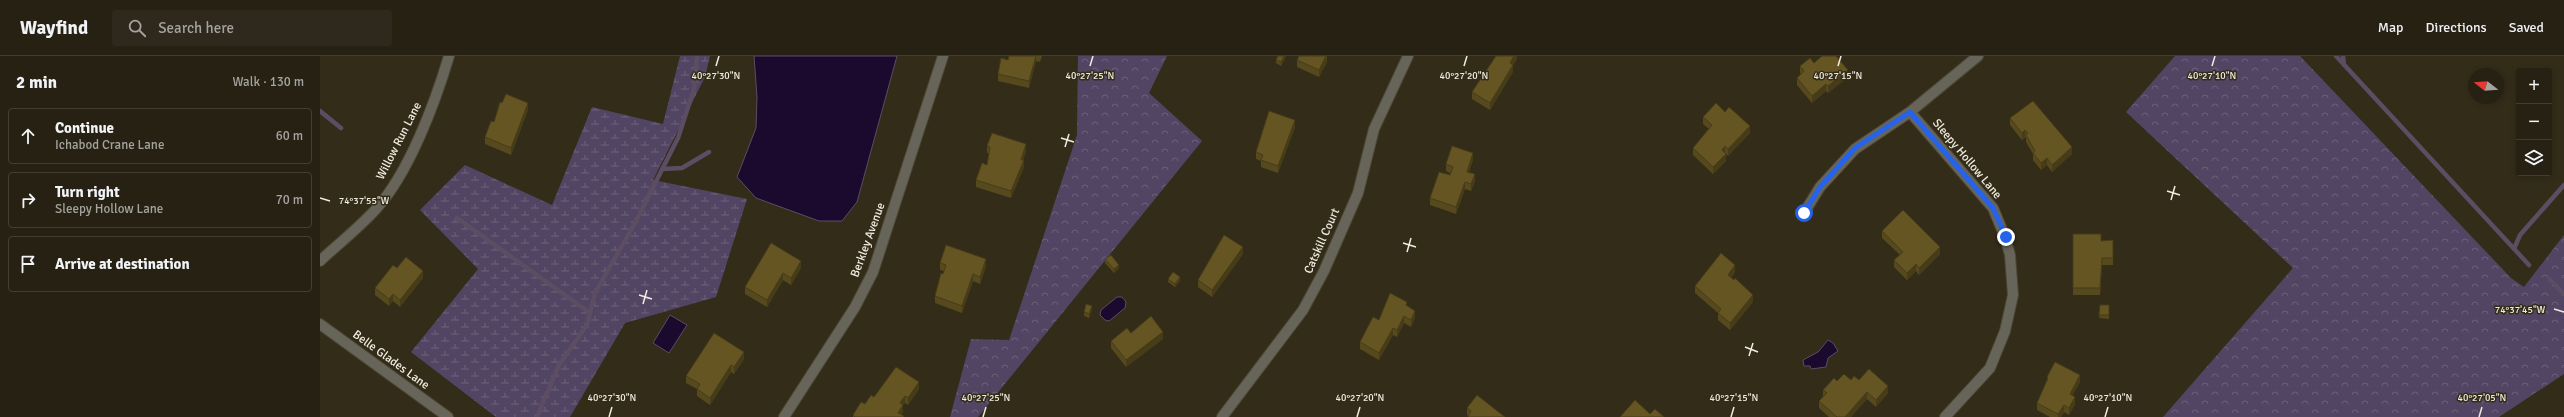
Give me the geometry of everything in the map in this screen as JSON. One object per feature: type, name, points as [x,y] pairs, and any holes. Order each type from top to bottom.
[{"type":"street","name":"Willow Run Lane","points":[[320,261],[376,209],[397,178],[420,134],[449,56]]},
{"type":"street","name":"Berkley Avenue","points":[[784,417],[855,307],[873,272],[943,56]]},
{"type":"street","name":"Catskill Court","points":[[1222,417],[1303,310],[1324,271],[1358,193],[1374,130],[1408,56]]},
{"type":"street","points":[[1804,213],[1820,187],[1855,148],[1910,112],[1978,56]]},
{"type":"street","name":"Sleepy Hollow Lane","points":[[1910,112],[1993,208],[2006,237],[2010,255],[2013,295],[2005,331],[1990,368],[1945,417]]},
{"type":"street","name":"Belle Glades Lane","points":[[320,324],[448,417]]},
{"type":"green space","points":[[680,56],[710,56],[705,77],[653,180],[747,199],[716,297],[625,323],[570,417],[496,417],[411,352],[478,269],[420,210],[465,165],[552,205],[592,107],[663,124]]},
{"type":"green space","points":[[1078,56],[1167,56],[1149,93],[1202,141],[978,417],[950,417],[971,339],[1009,340],[1077,135]]},
{"type":"green space","points":[[2175,56],[2300,56],[2511,278],[2524,287],[2564,235],[2564,374],[2499,417],[2163,417],[2293,268],[2126,112]]},
{"type":"shaded area","points":[[754,56],[897,56],[857,202],[842,221],[819,221],[756,198],[737,177],[756,128],[757,97]]},
{"type":"shaded area","points":[[1117,297],[1122,297],[1126,302],[1125,308],[1109,321],[1105,320],[1100,315],[1101,310]]},
{"type":"shaded area","points":[[670,315],[687,325],[669,353],[653,343]]},
{"type":"shaded area","points":[[1828,340],[1833,343],[1838,351],[1828,358],[1826,367],[1811,369],[1810,366],[1804,366],[1803,360],[1818,352]]},
{"type":"building","points":[[1009,56],[1036,56],[1029,81],[998,74],[1001,58],[1008,60]]},
{"type":"building","points":[[1278,56],[1284,56],[1281,62],[1276,60]]},
{"type":"building","points":[[1299,56],[1326,56],[1319,70],[1297,60]]},
{"type":"building","points":[[1496,56],[1514,56],[1510,63],[1513,65],[1490,103],[1472,92]]},
{"type":"building","points":[[1822,56],[1836,56],[1848,70],[1828,86],[1826,84],[1812,96],[1797,78],[1804,71],[1800,66],[1810,58],[1814,63]]},
{"type":"building","points":[[506,94],[528,103],[511,148],[485,137],[491,121],[494,122],[500,102],[502,103]]},
{"type":"building","points":[[2033,101],[2072,147],[2052,165],[2047,158],[2041,163],[2033,153],[2035,151],[2026,135],[2028,133],[2025,130],[2022,133],[2010,118]]},
{"type":"building","points":[[1716,103],[1725,112],[1729,107],[1750,126],[1728,149],[1725,146],[1722,150],[1726,154],[1713,167],[1693,148],[1712,125],[1703,117]]},
{"type":"building","points":[[1269,111],[1295,120],[1278,166],[1261,160],[1263,155],[1256,152]]},
{"type":"building","points":[[992,133],[1026,144],[1021,160],[1024,160],[1011,191],[976,180],[982,163],[987,165],[990,147],[987,146]]},
{"type":"building","points":[[1452,146],[1473,153],[1467,172],[1475,174],[1471,184],[1465,182],[1456,207],[1430,198],[1439,172],[1450,175],[1453,167],[1446,164]]},
{"type":"building","points":[[1903,210],[1940,247],[1919,268],[1916,264],[1907,273],[1894,260],[1903,252],[1882,231]]},
{"type":"building","points":[[2073,234],[2101,234],[2101,241],[2113,240],[2113,258],[2102,258],[2100,288],[2073,288]]},
{"type":"building","points":[[1224,235],[1243,247],[1212,290],[1198,280]]},
{"type":"building","points":[[771,243],[801,261],[791,278],[783,273],[767,300],[745,287]]},
{"type":"building","points":[[946,245],[986,259],[980,277],[973,274],[962,306],[935,296],[941,273],[943,274],[946,265],[940,263]]},
{"type":"building","points":[[1721,253],[1735,265],[1728,275],[1734,280],[1735,278],[1753,295],[1730,323],[1718,313],[1721,309],[1695,286]]},
{"type":"building","points":[[1111,255],[1119,265],[1114,269],[1105,259]]},
{"type":"building","points":[[406,257],[423,271],[400,300],[393,294],[389,299],[375,288],[393,265],[397,268]]},
{"type":"building","points":[[1173,272],[1180,277],[1175,284],[1168,279]]},
{"type":"building","points":[[1390,293],[1407,302],[1406,305],[1415,311],[1411,320],[1404,316],[1397,330],[1393,328],[1379,353],[1360,342],[1373,317],[1379,320]]},
{"type":"building","points":[[1086,304],[1092,306],[1089,314],[1084,312]]},
{"type":"building","points":[[2100,305],[2109,305],[2109,315],[2099,315]]},
{"type":"building","points":[[1151,316],[1163,332],[1126,360],[1111,341],[1127,328],[1131,333]]},
{"type":"building","points":[[714,333],[744,352],[734,367],[731,365],[710,398],[697,389],[700,384],[686,376]]},
{"type":"building","points":[[2055,362],[2080,375],[2070,394],[2075,397],[2069,408],[2064,405],[2058,414],[2037,403],[2048,378],[2047,377]]},
{"type":"building","points":[[896,367],[919,382],[908,398],[905,396],[900,403],[903,405],[898,413],[904,416],[855,417],[853,415],[861,402],[865,404],[871,395],[874,397]]},
{"type":"building","points":[[1869,369],[1888,386],[1876,400],[1867,392],[1845,417],[1837,417],[1819,401],[1827,393],[1823,390],[1834,378],[1837,381],[1844,374],[1851,380],[1854,376],[1859,380]]},
{"type":"building","points":[[1477,395],[1505,417],[1468,417],[1471,411],[1467,408]]},
{"type":"building","points":[[1635,400],[1650,414],[1655,409],[1664,417],[1620,417]]},
{"type":"waterway","points":[[537,417],[559,365],[587,325],[595,293],[634,225],[678,138],[694,89],[697,56]]},
{"type":"waterway","points":[[2336,56],[2529,265]]},
{"type":"waterway","points":[[2343,56],[2344,65]]},
{"type":"waterway","points":[[320,111],[341,128]]},
{"type":"waterway","points":[[662,169],[682,168],[709,152]]},
{"type":"waterway","points":[[2514,249],[2520,235],[2564,185]]},
{"type":"waterway","points":[[457,218],[590,313]]},
{"type":"waterway","points":[[2550,280],[2564,294]]},
{"type":"route","points":[[1804,213],[1820,187],[1855,148],[1910,112],[1993,208],[2006,237]]}]
